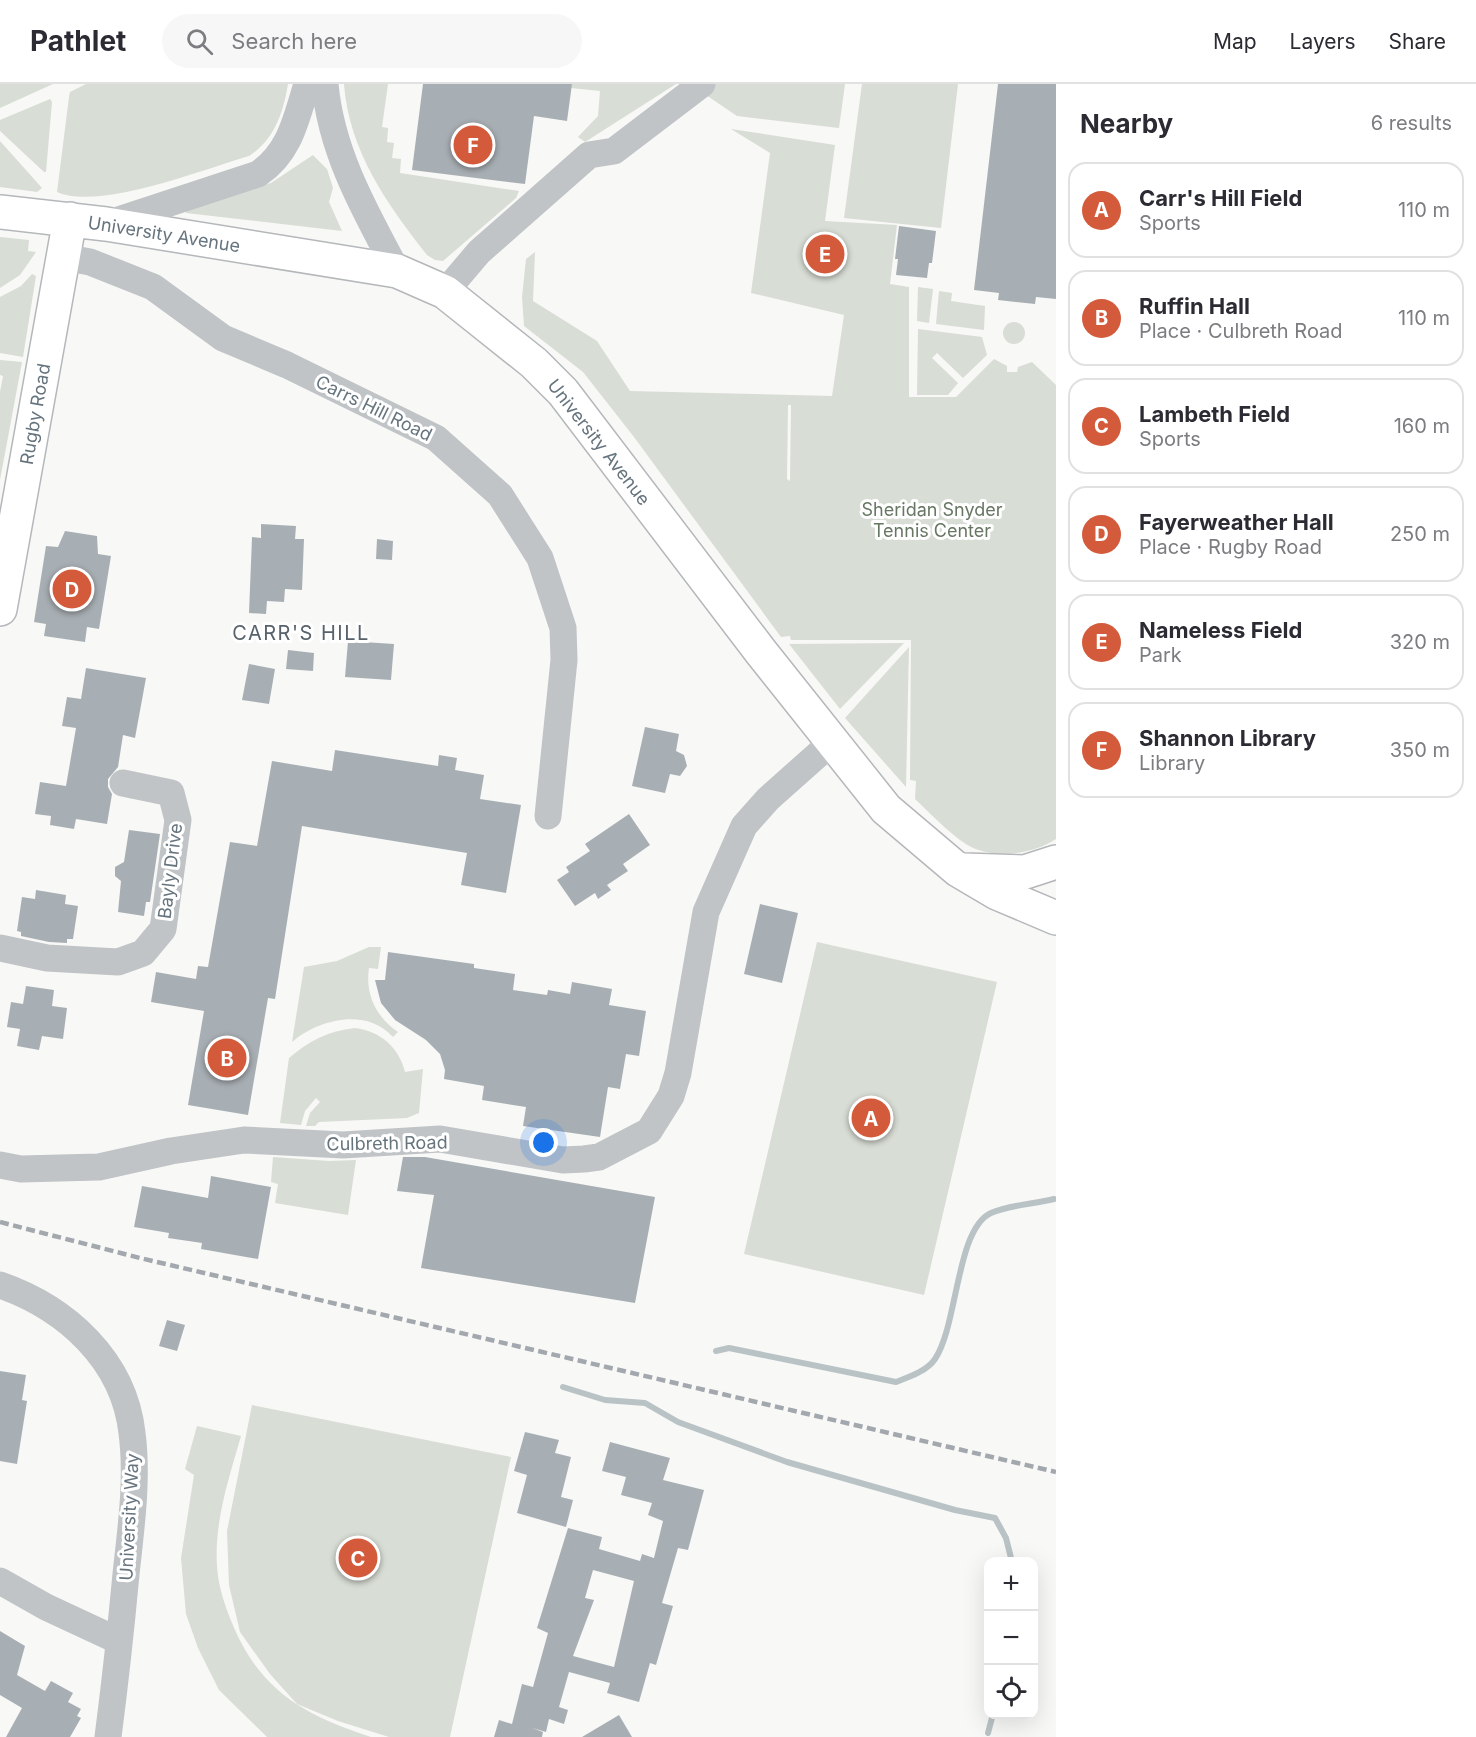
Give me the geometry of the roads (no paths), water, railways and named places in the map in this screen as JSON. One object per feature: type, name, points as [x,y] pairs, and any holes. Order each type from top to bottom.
[{"type":"main road","name":"University Avenue","points":[[0,212],[106,224],[397,271],[445,292],[534,363],[563,392],[886,809],[958,870],[997,893],[1056,918]]},
{"type":"main road","name":"Rugby Road","points":[[0,609],[70,219]]},
{"type":"main road","points":[[958,870],[1025,872],[1056,862]]},
{"type":"street","points":[[106,224],[258,174],[274,164],[293,131],[307,84]]},
{"type":"street","points":[[325,84],[334,140],[357,195],[397,271]]},
{"type":"street","points":[[445,292],[479,252],[589,155],[614,151],[702,84]]},
{"type":"street","points":[[293,131],[301,127],[321,129],[334,140]]},
{"type":"street","name":"Carrs Hill Road","points":[[63,257],[90,262],[153,287],[223,338],[287,365],[436,438],[500,495],[540,558],[563,628],[564,660],[548,816]]},
{"type":"street","name":"Culbreth Road","points":[[0,1165],[21,1169],[99,1167],[171,1151],[244,1140],[344,1145],[440,1139],[563,1160],[599,1157],[649,1131],[671,1096],[678,1073],[706,912],[744,826],[768,799],[832,742]]},
{"type":"street","name":"Bayly Drive","points":[[0,948],[47,958],[118,962],[143,953],[163,929],[178,820],[171,793],[123,783]]},
{"type":"street","name":"University Way","points":[[0,1285],[34,1299],[64,1317],[91,1341],[104,1359],[126,1409],[132,1430],[134,1462],[130,1539],[108,1737]]},
{"type":"street","points":[[0,1581],[46,1607],[119,1641]]},
{"type":"waterway","points":[[716,1351],[729,1348],[896,1382],[912,1376],[932,1363],[943,1344],[964,1257],[979,1222],[998,1210],[1054,1199]]},
{"type":"waterway","points":[[563,1387],[605,1400],[645,1403],[678,1422],[787,1462],[955,1510],[995,1518],[1006,1538],[1011,1557]]},
{"type":"waterway","points":[[988,1733],[992,1719]]},
{"type":"railway","points":[[0,1222],[140,1258],[1056,1472]]},
{"type":"place","name":"Shannon Library","points":[[473,145]]},
{"type":"place","name":"Nameless Field","points":[[825,254]]},
{"type":"place","name":"Fayerweather Hall","points":[[72,589]]},
{"type":"place","name":"Ruffin Hall","points":[[227,1058]]},
{"type":"place","name":"Carr's Hill Field","points":[[871,1118]]},
{"type":"place","name":"Lambeth Field","points":[[358,1558]]},
{"type":"district","name":"CARR'S HILL","points":[[301,633]]},
{"type":"park label","name":"Sheridan Snyder Tennis Center","points":[[932,519]]}]
